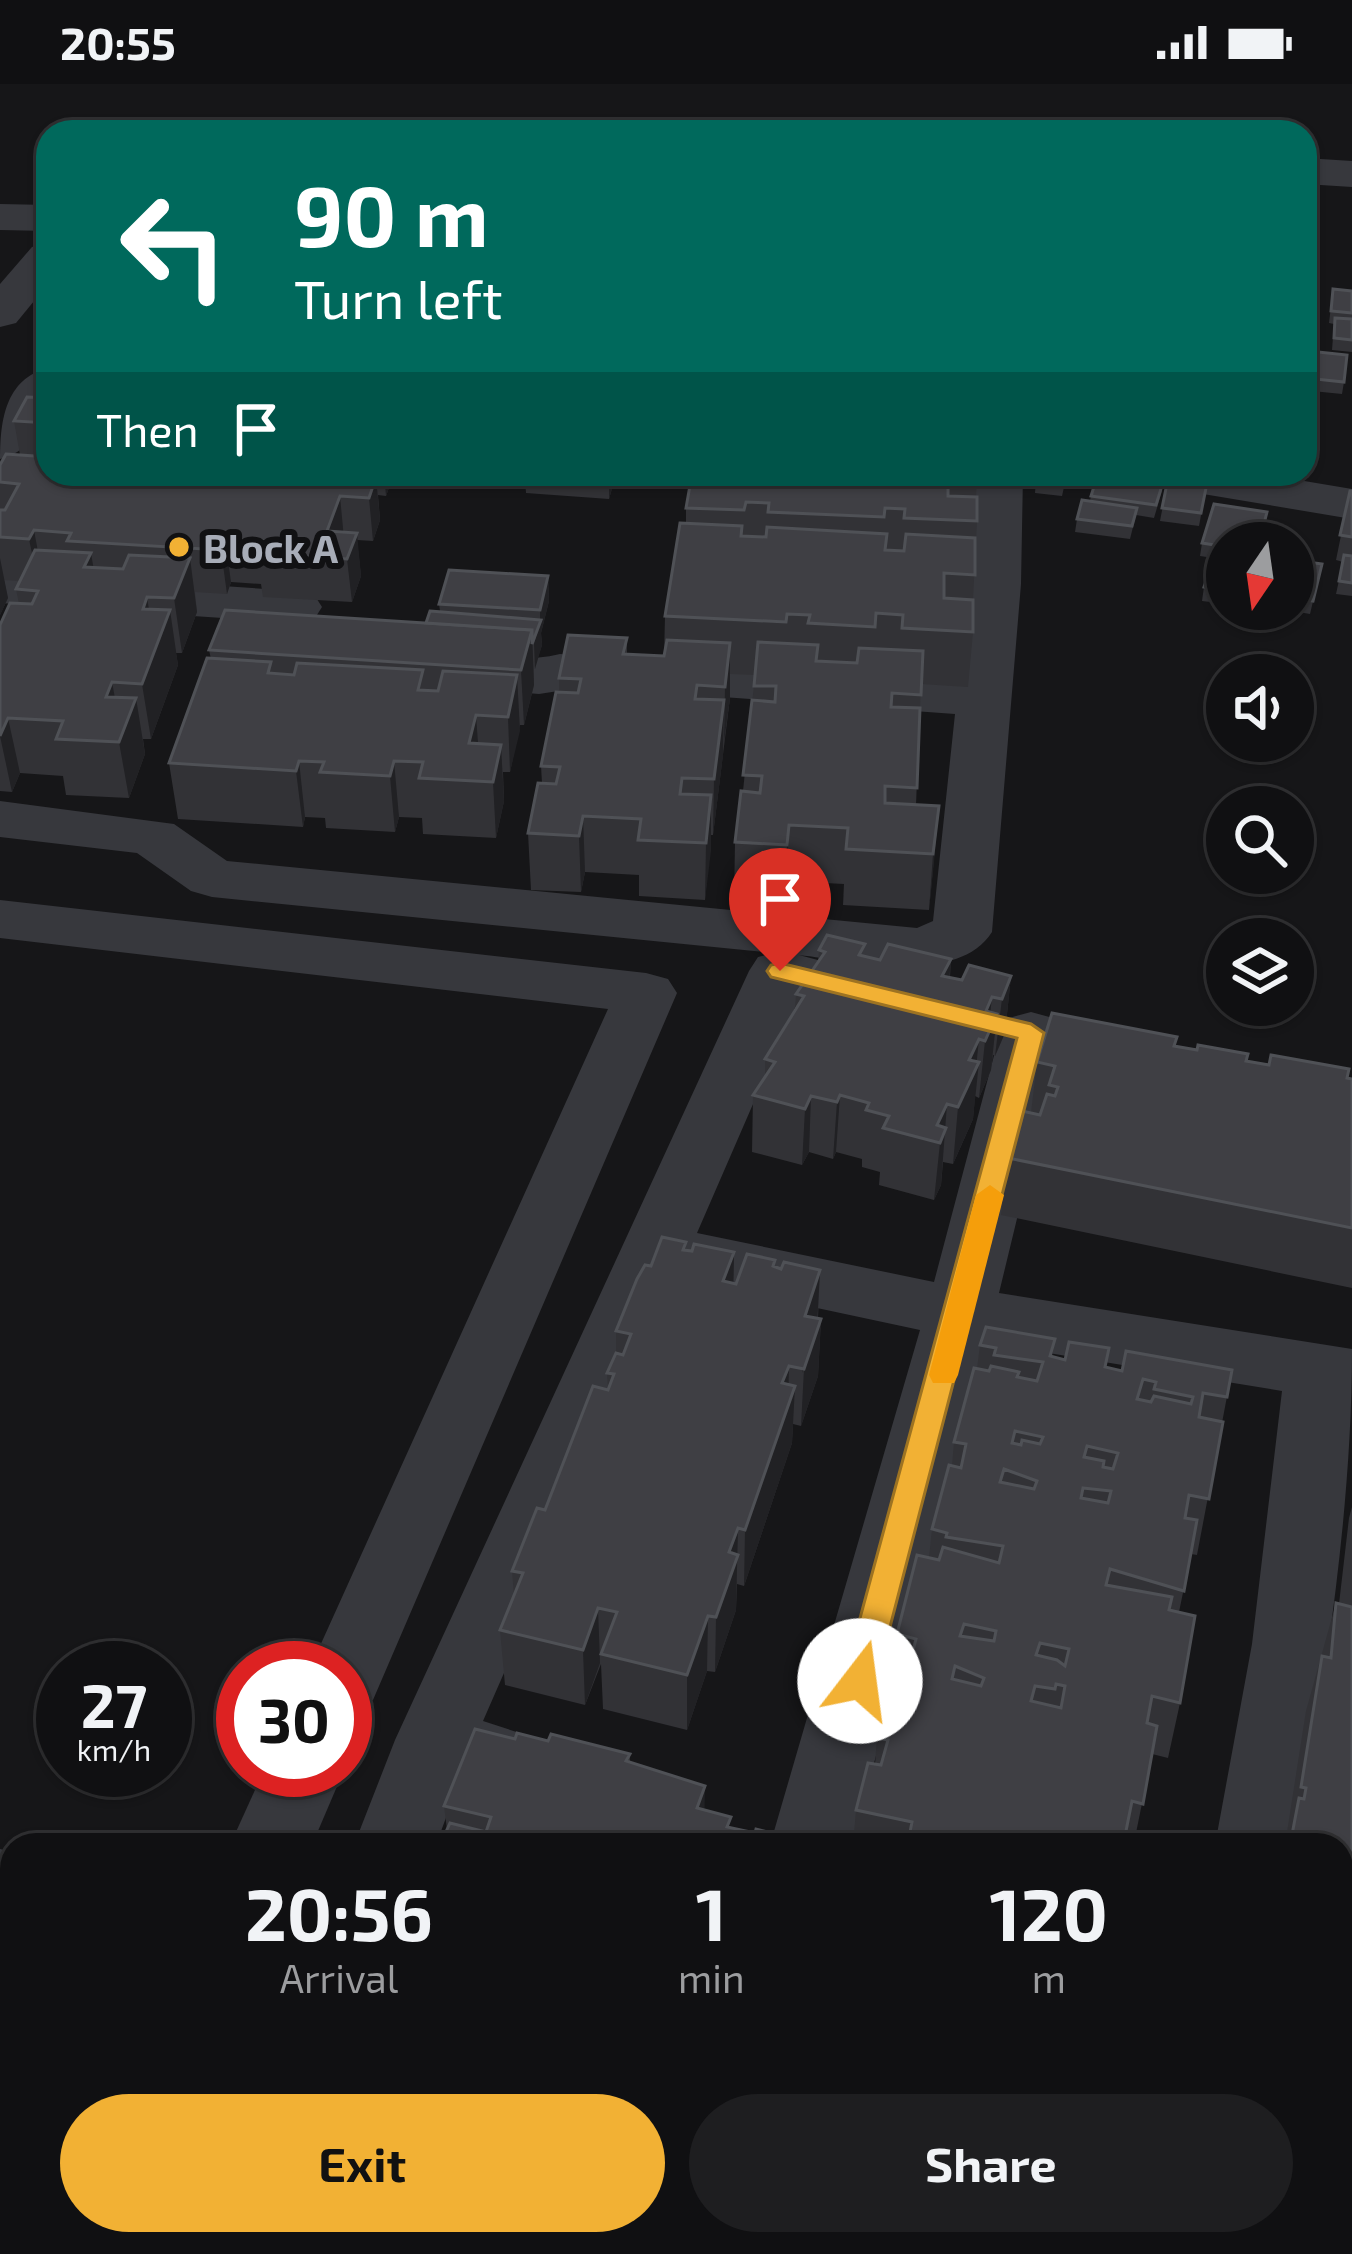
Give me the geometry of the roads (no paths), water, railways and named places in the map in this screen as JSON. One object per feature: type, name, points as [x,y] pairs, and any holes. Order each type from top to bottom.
[{"type":"street","points":[[1317,172],[1352,174]]},
{"type":"street","points":[[0,217],[36,218]]},
{"type":"street","points":[[0,313],[36,270]]},
{"type":"street","points":[[0,444],[36,401]]},
{"type":"street","points":[[0,819],[153,837],[212,878],[922,948],[962,932],[980,699],[972,583],[982,486]]},
{"type":"street","points":[[1245,486],[1352,504]]},
{"type":"street","points":[[0,587],[296,607]]},
{"type":"street","points":[[428,672],[539,678],[572,671],[980,699]]},
{"type":"street","points":[[0,919],[646,993],[361,1641]]},
{"type":"street","points":[[400,1833],[435,1740],[780,971],[917,1005]]},
{"type":"street","points":[[814,1833],[960,1313],[1031,1032]]},
{"type":"street","points":[[656,1249],[1335,1397],[1322,1650],[1260,1833]]},
{"type":"street","points":[[435,1740],[623,1801]]},
{"type":"street","points":[[277,1833],[292,1797]]},
{"type":"place","name":"Block A","points":[[179,547]]}]
